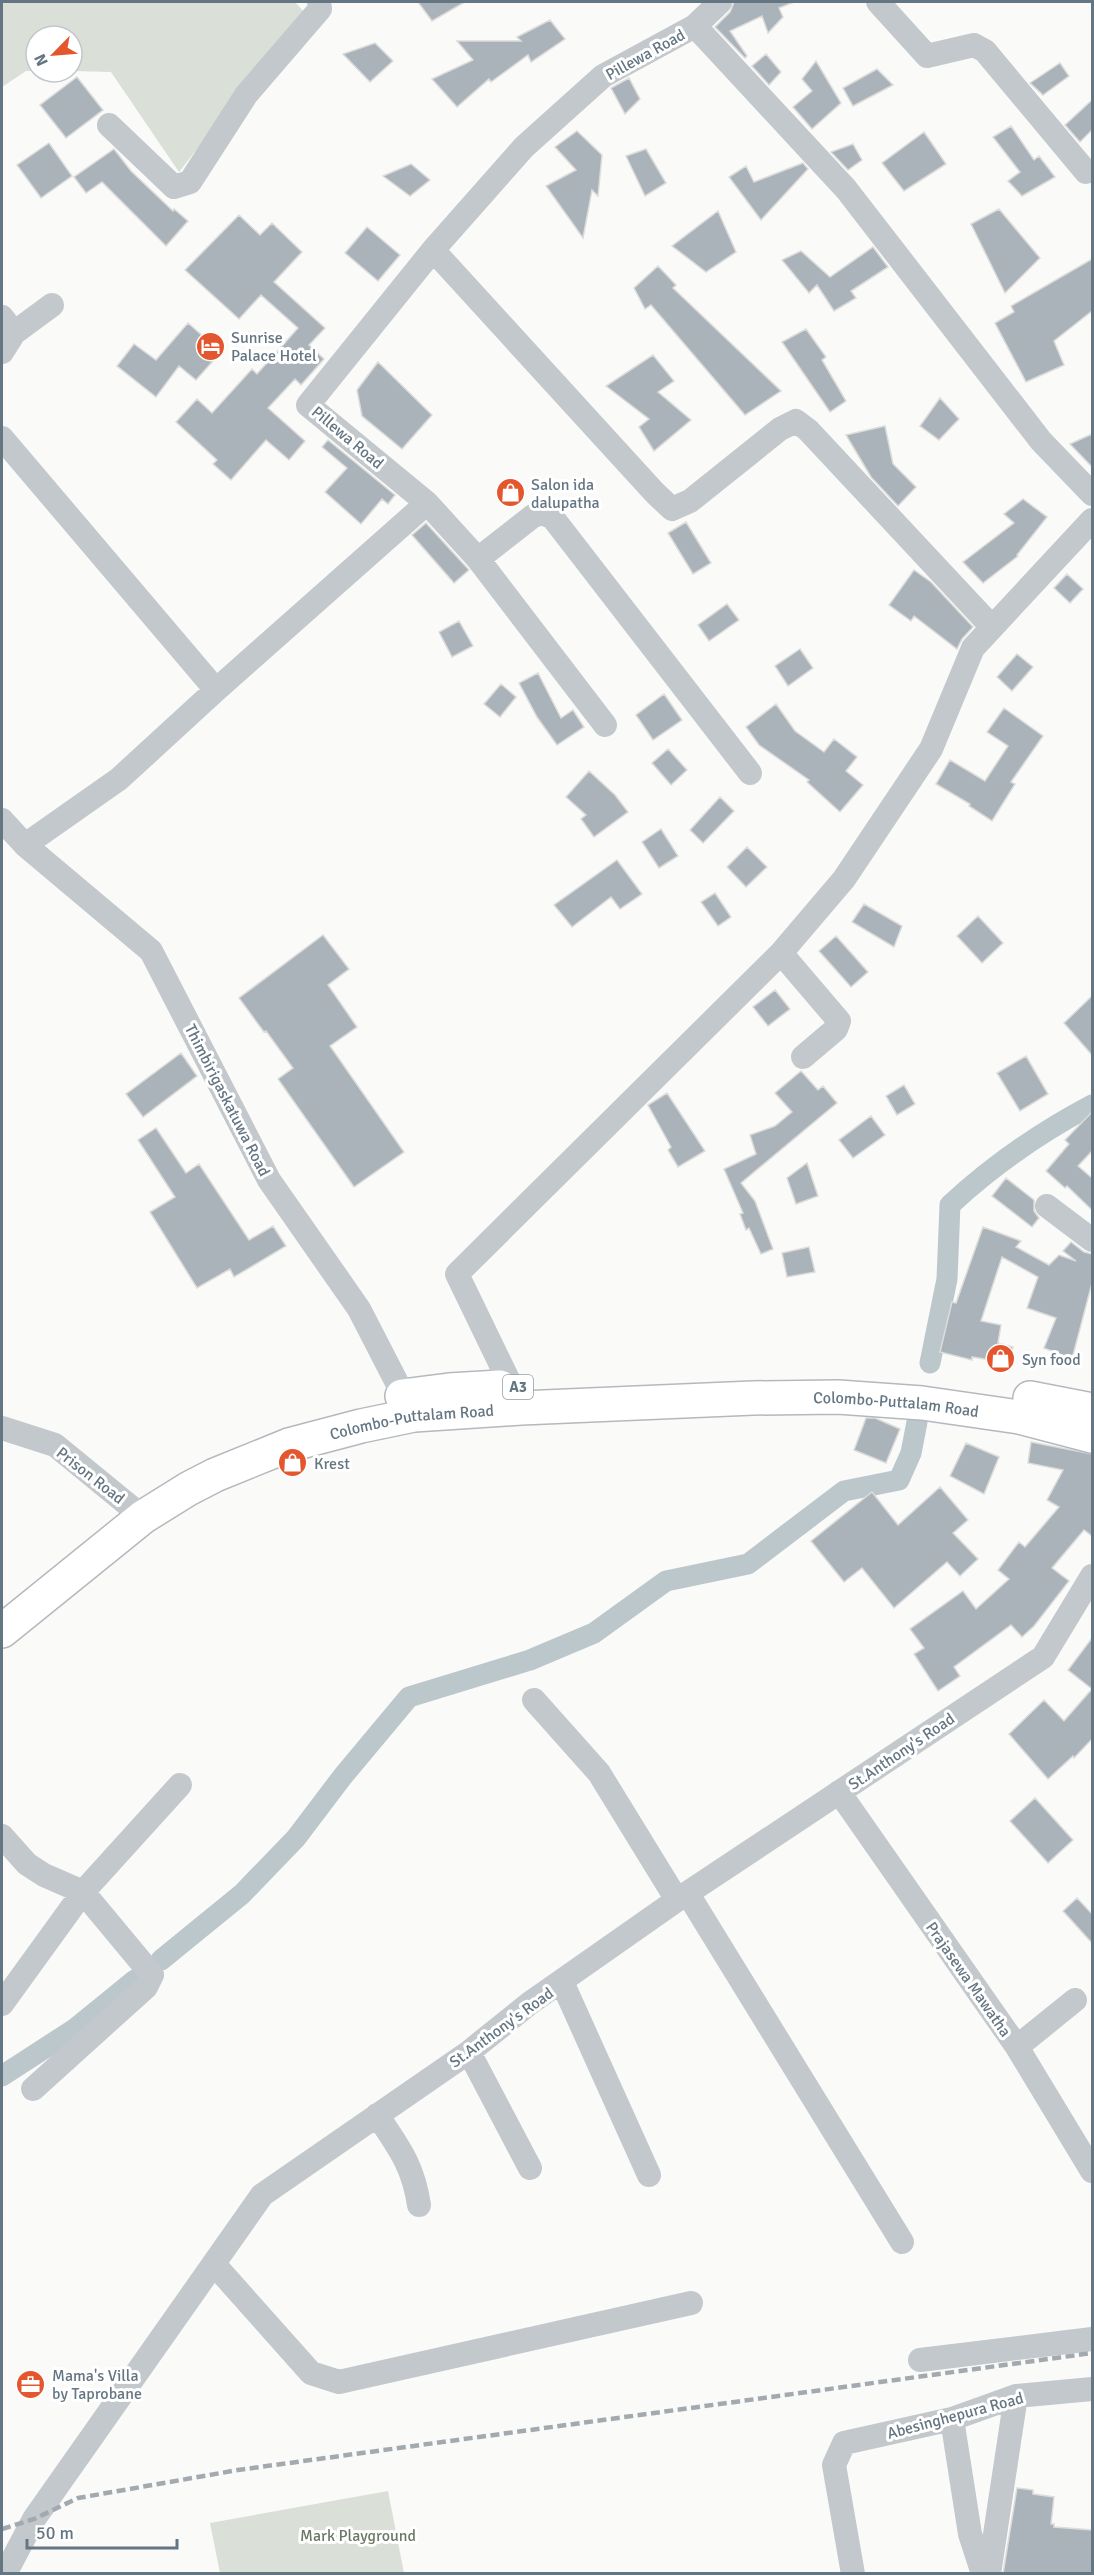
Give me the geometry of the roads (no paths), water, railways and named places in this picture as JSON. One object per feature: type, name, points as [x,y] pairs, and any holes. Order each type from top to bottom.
[{"type":"highway","name":"Colombo-Puttalam Road","points":[[2,1608],[81,1538],[136,1510],[167,1500],[215,1475],[289,1445],[361,1426],[409,1405],[740,1377],[838,1377],[920,1382],[1092,1410]]},
{"type":"highway","name":"Colombo-Puttalam Road","points":[[517,1397],[838,1397],[922,1403],[1019,1416],[1092,1436]]},
{"type":"highway","name":"Colombo-Puttalam Road","points":[[2,1631],[136,1510]]},
{"type":"street","points":[[109,125],[174,187],[190,182],[246,95],[320,9],[319,2]]},
{"type":"street","name":"Pillewa Road","points":[[427,503],[308,405],[433,250],[524,147],[603,76],[695,26],[720,2]]},
{"type":"street","points":[[878,2],[927,56],[974,45],[985,51],[1086,172]]},
{"type":"street","points":[[695,26],[846,189],[1041,441],[1092,494]]},
{"type":"street","points":[[433,250],[672,509],[690,501],[780,429],[796,422],[808,430],[992,627]]},
{"type":"street","points":[[6,334],[52,305]]},
{"type":"street","points":[[2,438],[216,690]]},
{"type":"street","points":[[25,845],[119,779],[427,503],[478,559],[605,725]]},
{"type":"street","points":[[478,559],[533,516],[543,513],[553,518],[750,773]]},
{"type":"street","points":[[517,1397],[457,1274],[781,953],[844,879],[931,749],[973,648],[1092,520]]},
{"type":"street","name":"Thimbirigaskatuwa Road","points":[[2,820],[25,845],[151,951],[269,1180],[359,1310],[409,1405]]},
{"type":"street","points":[[781,953],[840,1021],[836,1029],[802,1057]]},
{"type":"street","points":[[1047,1206],[1092,1240]]},
{"type":"street","name":"Prison Road","points":[[2,1428],[55,1446],[136,1510]]},
{"type":"street","name":"St.Anthony's Road","points":[[5,2574],[34,2519],[262,2194],[469,2052],[530,2003],[682,1897],[1043,1656],[1092,1576]]},
{"type":"street","points":[[534,1700],[599,1773],[682,1897],[902,2242]]},
{"type":"street","points":[[2,2004],[83,1892],[180,1785]]},
{"type":"street","name":"Prajasewa Mawatha","points":[[839,1792],[1017,2047],[1092,2171]]},
{"type":"street","points":[[2,1836],[27,1864],[44,1875],[83,1892],[152,1975],[146,1987],[33,2089]]},
{"type":"street","points":[[562,1982],[649,2175]]},
{"type":"street","points":[[1017,2047],[1075,2000]]},
{"type":"street","points":[[469,2052],[530,2168]]},
{"type":"street","points":[[377,2115],[408,2162],[416,2184],[419,2205]]},
{"type":"street","points":[[214,2264],[311,2373],[339,2382],[691,2303]]},
{"type":"street","points":[[920,2360],[1092,2339]]},
{"type":"street","name":"Abesinghepura Road","points":[[854,2574],[834,2465],[844,2443],[952,2418],[1017,2396],[1092,2389]]},
{"type":"street","points":[[990,2574],[1017,2396]]},
{"type":"street","points":[[952,2418],[970,2534],[983,2574]]},
{"type":"waterway","points":[[930,1363],[947,1279],[950,1205],[1018,1150],[1054,1126],[1092,1105]]},
{"type":"waterway","points":[[161,1960],[242,1894],[296,1838],[343,1776],[409,1697],[530,1660],[594,1633],[666,1581],[748,1564],[844,1491],[899,1480],[911,1453],[917,1422]]},
{"type":"waterway","points":[[2,2076],[76,2028],[135,1980]]},
{"type":"railway","points":[[2,2529],[34,2519],[78,2498],[238,2470],[1092,2353]]},
{"type":"place","name":"Sunrise Palace Hotel","points":[[210,346]]},
{"type":"place","name":"Salon ida dalupatha","points":[[510,493]]},
{"type":"place","name":"Syn food","points":[[1001,1359]]},
{"type":"place","name":"Krest","points":[[293,1463]]},
{"type":"place","name":"Mama's Villa by Taprobane","points":[[31,2384]]},
{"type":"park label","name":"Mark Playground","points":[[358,2535]]}]
